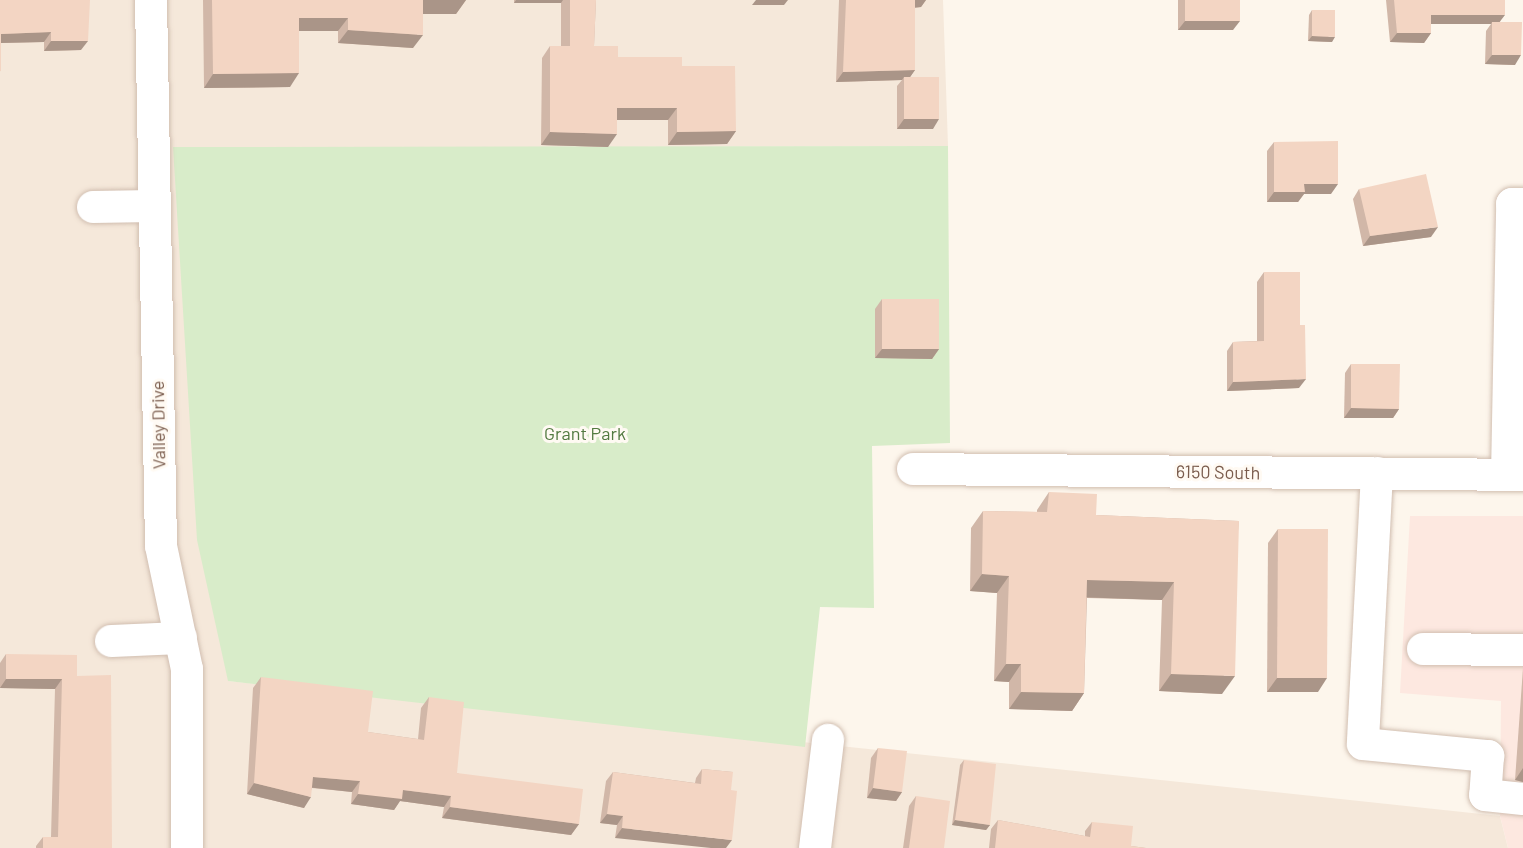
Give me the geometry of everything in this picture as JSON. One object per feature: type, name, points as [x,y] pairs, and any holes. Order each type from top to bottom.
[{"type":"street","name":"Valley Drive","points":[[151,0],[161,546],[187,669],[187,848]]},
{"type":"street","points":[[1515,475],[1512,204],[1523,204]]},
{"type":"street","points":[[93,207],[153,206]]},
{"type":"street","name":"6150 South","points":[[913,469],[1515,475]]},
{"type":"street","points":[[1377,474],[1363,744],[1488,756],[1485,795],[1523,799]]},
{"type":"street","points":[[111,641],[181,638]]},
{"type":"street","points":[[1423,649],[1523,650]]},
{"type":"street","points":[[815,848],[828,740]]},
{"type":"shaded area","points":[[0,0],[943,0],[948,146],[607,147],[228,681],[1500,816],[1508,848],[0,848]]},
{"type":"shaded area","points":[[1410,516],[1523,516],[1523,848],[1508,848],[1500,816],[1501,701],[1400,693]]},
{"type":"green space","name":"Grant Park","points":[[948,146],[950,443],[872,446],[874,608],[820,607],[805,747],[228,681],[197,540],[173,147]]},
{"type":"building","points":[[0,0],[90,0],[88,41],[51,41],[51,32],[1,34],[0,71]]},
{"type":"building","points":[[212,0],[423,0],[423,35],[348,30],[348,18],[299,18],[299,73],[213,74]]},
{"type":"building","points":[[570,0],[596,0],[594,46],[618,46],[618,57],[682,57],[682,66],[735,66],[736,131],[677,132],[677,108],[617,108],[617,134],[550,132],[550,46],[570,46]]},
{"type":"building","points":[[846,0],[915,0],[915,70],[843,72]]},
{"type":"building","points":[[1185,0],[1240,0],[1240,21],[1185,21]]},
{"type":"building","points":[[1394,0],[1505,0],[1505,15],[1431,15],[1431,33],[1397,33]]},
{"type":"building","points":[[1312,10],[1335,10],[1335,37],[1312,36]]},
{"type":"building","points":[[1492,22],[1522,22],[1521,55],[1492,55]]},
{"type":"building","points":[[904,77],[939,77],[939,119],[904,119]]},
{"type":"building","points":[[1338,141],[1338,184],[1304,184],[1305,192],[1274,192],[1274,142]]},
{"type":"building","points":[[1426,174],[1438,227],[1370,236],[1359,189]]},
{"type":"building","points":[[1264,272],[1300,272],[1300,325],[1305,325],[1306,379],[1233,382],[1233,342],[1264,341]]},
{"type":"building","points":[[882,299],[939,299],[939,349],[882,349]]},
{"type":"building","points":[[1351,364],[1400,364],[1399,409],[1351,408]]},
{"type":"building","points":[[1049,492],[1097,494],[1096,515],[1239,521],[1235,676],[1171,674],[1174,582],[1087,580],[1084,693],[1021,692],[1021,664],[1006,664],[1009,576],[982,574],[983,511],[1047,512]]},
{"type":"building","points":[[1278,529],[1328,529],[1327,678],[1277,678]]},
{"type":"building","points":[[6,654],[77,655],[77,676],[111,675],[112,848],[43,848],[43,837],[58,837],[62,679],[6,679]]},
{"type":"building","points":[[261,677],[373,691],[368,732],[424,740],[429,697],[464,702],[457,773],[583,789],[579,824],[450,807],[451,796],[403,790],[402,799],[358,794],[360,781],[313,777],[311,797],[254,783]]},
{"type":"building","points":[[878,748],[907,751],[902,792],[873,788]]},
{"type":"building","points":[[964,760],[996,764],[990,825],[955,820]]},
{"type":"building","points":[[702,769],[733,772],[731,790],[737,791],[732,840],[622,828],[623,816],[607,814],[613,772],[701,784]]},
{"type":"building","points":[[916,796],[950,801],[944,848],[909,848]]},
{"type":"building","points":[[998,820],[1090,837],[1092,822],[1133,826],[1131,846],[1146,848],[995,848]]}]
